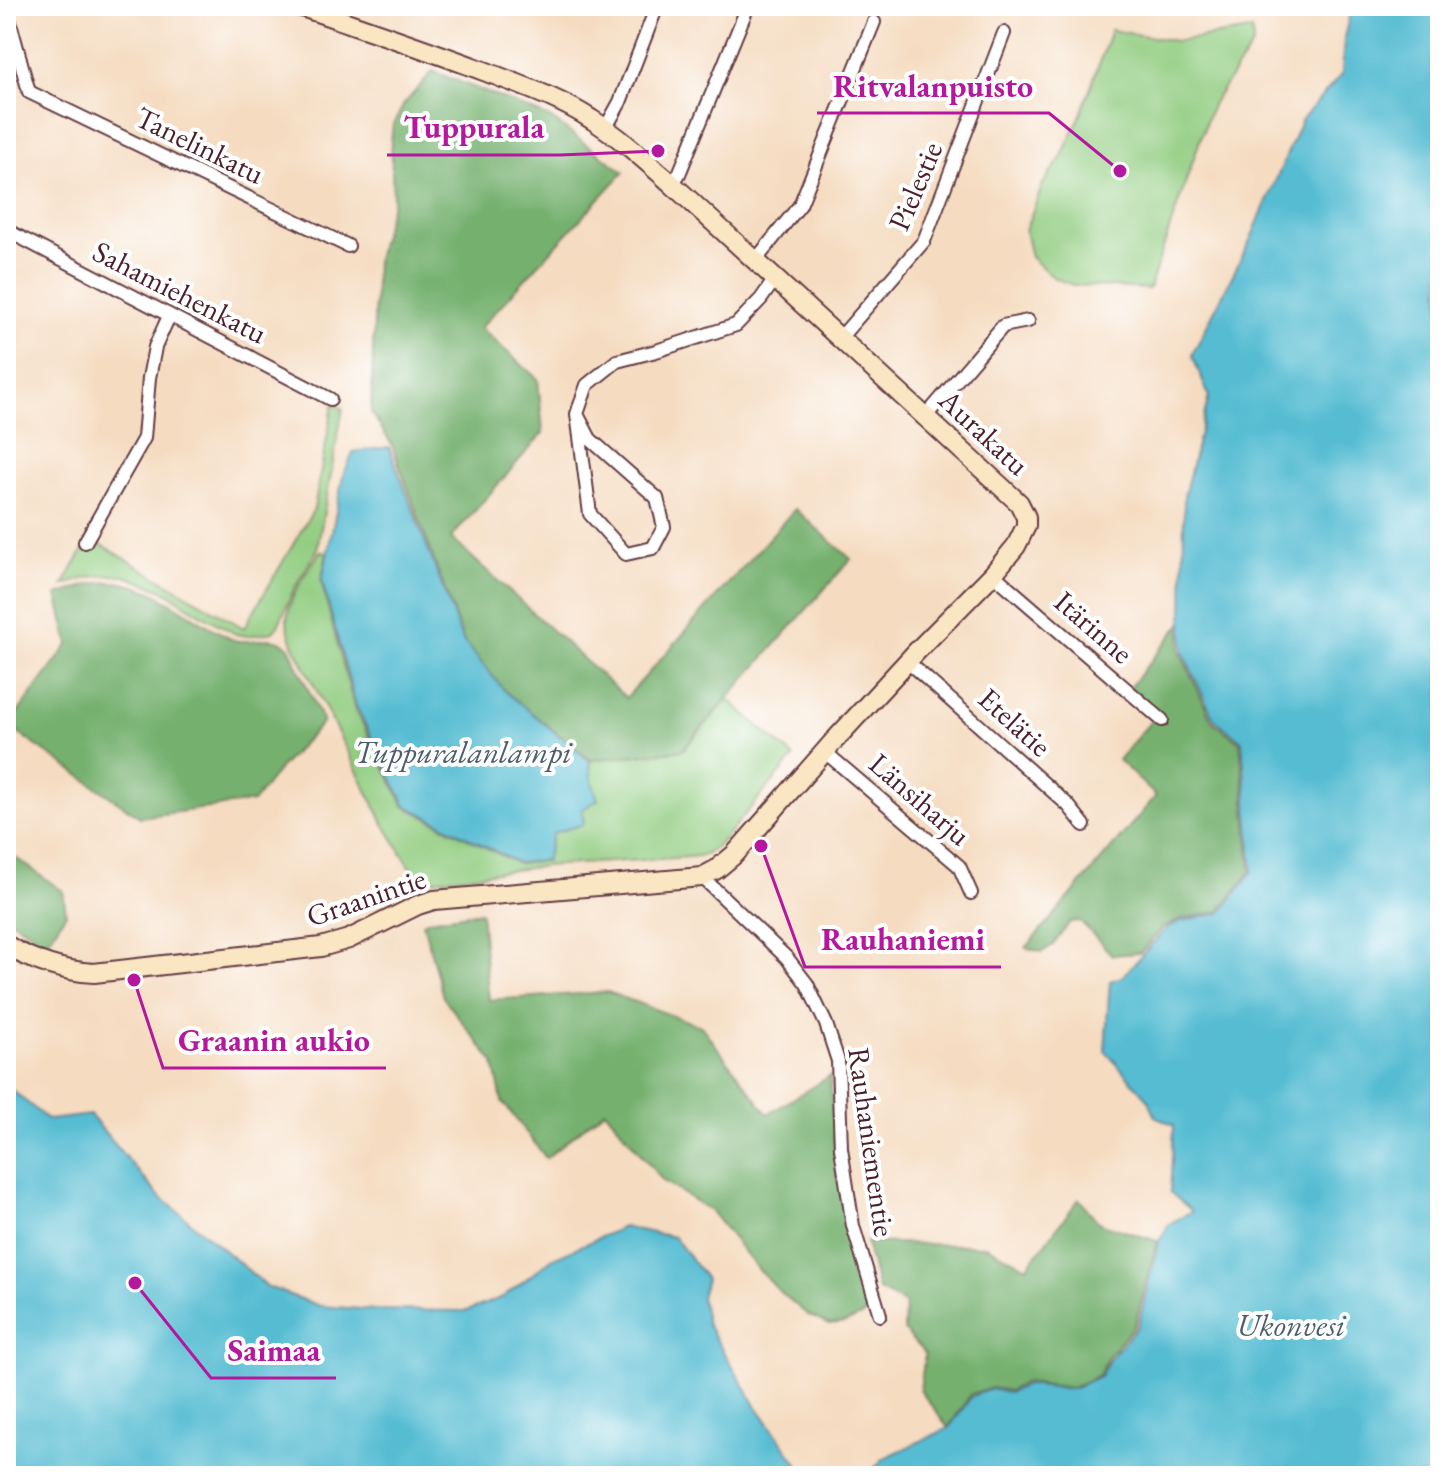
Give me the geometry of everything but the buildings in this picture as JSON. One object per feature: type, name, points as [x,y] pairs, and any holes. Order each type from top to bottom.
[{"type":"street","name":"Aurakatu","points":[[299,6],[519,84],[591,119],[672,184],[926,416],[1023,510],[1026,526],[1023,535],[993,574],[825,752],[735,854],[702,877]]},
{"type":"street","points":[[605,129],[620,102],[657,6]]},
{"type":"street","points":[[672,184],[679,174],[748,6]]},
{"type":"street","name":"Tanelinkatu","points":[[6,8],[29,92],[348,246]]},
{"type":"street","points":[[755,261],[800,205],[874,22]]},
{"type":"street","name":"Pielestie","points":[[840,338],[924,241],[1004,33]]},
{"type":"street","name":"Sahamiehenkatu","points":[[6,230],[330,399]]},
{"type":"street","points":[[577,414],[590,439],[657,498],[664,527],[653,548],[626,554],[590,514],[577,414],[587,385],[617,361],[736,325],[775,279]]},
{"type":"street","points":[[85,542],[144,438],[155,347],[169,316]]},
{"type":"street","points":[[926,416],[1003,326],[1028,321]]},
{"type":"street","name":"Itärinne","points":[[993,574],[1162,720]]},
{"type":"street","name":"Etelätie","points":[[908,662],[1068,805],[1084,825]]},
{"type":"street","name":"Länsiharju","points":[[825,752],[959,866],[971,893]]},
{"type":"street","name":"Graanintie","points":[[6,945],[57,968],[94,973],[321,947],[349,939],[434,900],[702,877]]},
{"type":"street","name":"Rauhaniementie","points":[[702,877],[787,958],[807,984],[826,1024],[838,1061],[841,1148],[853,1226],[880,1315]]},
{"type":"green space","points":[[1111,30],[1176,41],[1252,30],[1253,44],[1212,105],[1149,289],[1073,285],[1054,278],[1031,257],[1025,231],[1043,184],[1061,158],[1081,114]]},
{"type":"green space","points":[[433,71],[550,118],[624,172],[480,328],[538,379],[543,433],[451,538],[626,698],[795,509],[851,559],[682,750],[591,760],[505,692],[464,642],[392,445],[371,412],[376,259],[393,200],[393,125],[404,104]]},
{"type":"green space","points":[[333,405],[343,408],[317,550],[273,632],[247,636],[236,634],[163,590],[125,576],[91,577],[63,585],[90,538],[244,628],[314,509]]},
{"type":"green space","points":[[320,551],[327,553],[321,581],[354,707],[404,806],[518,864],[546,861],[553,833],[584,824],[583,809],[598,800],[591,779],[591,760],[683,750],[728,699],[794,757],[717,847],[705,855],[545,866],[420,883],[383,822],[289,632],[287,621],[290,605]]},
{"type":"green space","points":[[109,582],[124,583],[163,598],[234,640],[269,639],[289,647],[323,722],[253,802],[140,817],[8,726],[69,644],[57,595]]},
{"type":"green space","points":[[1181,624],[1180,651],[1212,721],[1240,742],[1251,871],[1219,912],[1180,919],[1163,928],[1140,953],[1112,955],[1080,921],[1070,922],[1053,945],[1042,952],[1026,948],[1156,796],[1118,760],[1153,719],[1123,695]]},
{"type":"green space","points":[[6,851],[63,891],[66,913],[47,943],[6,917]]},
{"type":"green space","points":[[481,912],[489,1000],[608,992],[701,1026],[768,1114],[830,1076],[835,1146],[847,1230],[867,1313],[846,1323],[829,1325],[808,1315],[756,1267],[711,1211],[663,1181],[605,1110],[546,1158],[502,1101],[494,1063],[443,997],[423,923]]},
{"type":"green space","points":[[1079,1199],[1099,1223],[1157,1241],[1135,1325],[1109,1355],[1099,1375],[1072,1388],[1025,1382],[1009,1391],[991,1388],[971,1394],[948,1428],[920,1390],[925,1354],[904,1331],[905,1303],[878,1290],[866,1242],[986,1246],[1027,1267]]},
{"type":"water","name":"Ukonvesi","points":[[1352,6],[1440,6],[1440,1476],[867,1476],[884,1458],[949,1428],[972,1396],[992,1389],[1009,1393],[1026,1384],[1073,1389],[1100,1376],[1111,1357],[1138,1326],[1159,1241],[1169,1224],[1192,1211],[1170,1192],[1174,1125],[1155,1116],[1149,1100],[1105,1051],[1110,981],[1122,977],[1166,929],[1181,921],[1221,913],[1253,871],[1242,741],[1214,719],[1183,652],[1184,497],[1209,396],[1192,355],[1249,243],[1302,119],[1342,74],[1344,38]]},
{"type":"water","name":"Tuppuralanlampi","points":[[389,447],[463,641],[505,691],[590,761],[591,779],[598,800],[582,809],[584,824],[553,833],[546,860],[518,863],[405,805],[356,706],[322,581],[343,477],[353,452]]},
{"type":"water","points":[[6,1087],[48,1120],[90,1115],[157,1194],[268,1287],[320,1306],[467,1311],[503,1297],[553,1258],[623,1227],[674,1237],[706,1279],[701,1297],[707,1325],[755,1404],[806,1476],[6,1476]]},
{"type":"place","name":"Tuppurala","points":[[658,151]]},
{"type":"place","name":"Ritvalanpuisto","points":[[1120,171]]},
{"type":"place","name":"Rauhaniemi","points":[[761,846]]},
{"type":"place","name":"Graanin aukio","points":[[134,980]]},
{"type":"place","name":"Saimaa","points":[[135,1283]]}]
